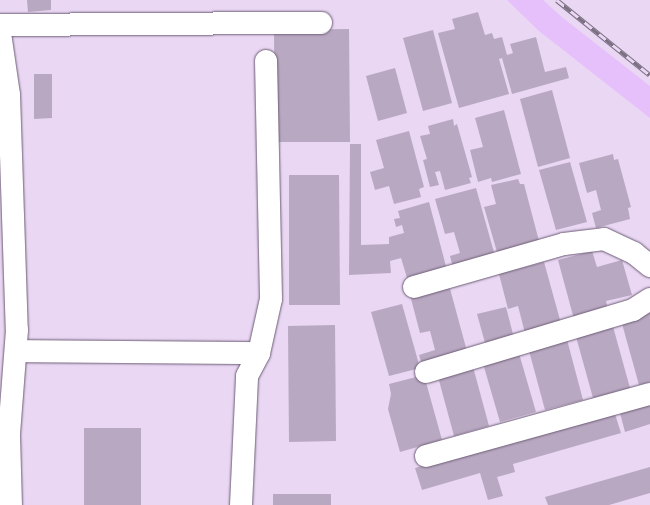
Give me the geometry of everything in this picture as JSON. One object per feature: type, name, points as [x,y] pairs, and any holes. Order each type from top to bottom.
[{"type":"street","points":[[0,25],[322,23]]},
{"type":"street","points":[[0,33],[9,95],[17,322],[9,435],[11,505]]},
{"type":"street","points":[[241,505],[247,376],[259,353],[271,299],[266,61]]},
{"type":"street","points":[[414,287],[564,244],[604,239],[634,253],[650,266]]},
{"type":"street","points":[[426,372],[633,310],[650,299]]},
{"type":"street","points":[[16,351],[259,353]]},
{"type":"street","points":[[426,456],[650,394]]},
{"type":"shaded area","points":[[507,0],[543,0],[563,18],[650,86],[650,118],[539,31]]},
{"type":"building","points":[[27,0],[51,0],[51,10],[28,12]]},
{"type":"building","points":[[478,12],[485,35],[492,33],[494,39],[502,37],[507,55],[513,53],[510,44],[536,37],[545,72],[566,67],[569,78],[512,94],[502,58],[499,59],[509,94],[459,108],[438,33],[455,29],[452,19]]},
{"type":"building","points":[[349,29],[350,142],[275,142],[274,30]]},
{"type":"building","points":[[433,30],[452,103],[423,111],[403,38]]},
{"type":"building","points":[[395,68],[407,113],[378,121],[366,76]]},
{"type":"building","points":[[34,74],[52,74],[52,118],[34,119]]},
{"type":"building","points":[[552,90],[570,158],[538,167],[520,99]]},
{"type":"building","points":[[504,110],[521,174],[492,182],[491,178],[478,182],[470,150],[483,147],[475,118]]},
{"type":"building","points":[[453,119],[454,126],[457,124],[472,177],[469,178],[471,183],[445,190],[440,171],[435,172],[439,185],[430,187],[423,160],[427,159],[420,136],[430,134],[428,126]]},
{"type":"building","points":[[409,131],[424,187],[419,189],[421,197],[394,204],[389,186],[375,190],[370,172],[384,168],[376,140]]},
{"type":"building","points":[[350,144],[361,144],[361,245],[389,244],[389,237],[404,233],[402,225],[396,227],[394,219],[400,218],[398,211],[429,202],[447,270],[408,281],[401,258],[390,261],[391,273],[349,275]]},
{"type":"building","points":[[613,154],[614,160],[618,159],[631,207],[628,208],[630,219],[596,228],[592,213],[601,210],[596,190],[587,193],[579,163]]},
{"type":"building","points":[[570,162],[587,222],[556,230],[539,170]]},
{"type":"building","points":[[289,175],[339,175],[340,305],[289,305]]},
{"type":"building","points":[[518,179],[520,184],[524,184],[539,241],[497,252],[484,207],[496,204],[491,185]]},
{"type":"building","points":[[476,188],[495,256],[453,268],[450,256],[460,253],[454,232],[445,234],[435,199]]},
{"type":"building","points":[[592,251],[597,267],[622,260],[632,295],[606,301],[609,314],[575,323],[558,260]]},
{"type":"building","points":[[544,262],[562,327],[526,337],[518,306],[508,309],[499,274]]},
{"type":"building","points":[[449,285],[468,355],[423,368],[419,355],[435,350],[430,331],[420,333],[410,295]]},
{"type":"building","points":[[402,304],[420,368],[389,376],[371,312]]},
{"type":"building","points":[[506,307],[515,342],[487,350],[477,314]]},
{"type":"building","points":[[650,313],[650,382],[639,385],[621,320]]},
{"type":"building","points":[[612,323],[630,388],[593,398],[575,333]]},
{"type":"building","points":[[335,325],[336,441],[289,442],[288,326]]},
{"type":"building","points":[[566,336],[583,400],[545,410],[528,347]]},
{"type":"building","points":[[518,350],[536,412],[500,422],[482,360]]},
{"type":"building","points":[[472,363],[489,426],[454,436],[437,373]]},
{"type":"building","points":[[424,375],[442,440],[400,452],[388,409],[391,394],[389,384]]},
{"type":"building","points":[[650,400],[650,424],[625,432],[619,409]]},
{"type":"building","points":[[614,411],[621,433],[513,464],[515,472],[497,477],[503,496],[488,500],[480,473],[422,490],[415,468]]},
{"type":"building","points":[[84,428],[141,428],[141,505],[84,505]]},
{"type":"building","points":[[650,467],[650,493],[609,505],[548,505],[545,497]]},
{"type":"building","points":[[273,494],[331,494],[331,505],[273,505]]},
{"type":"railway","points":[[557,0],[650,75]]}]
